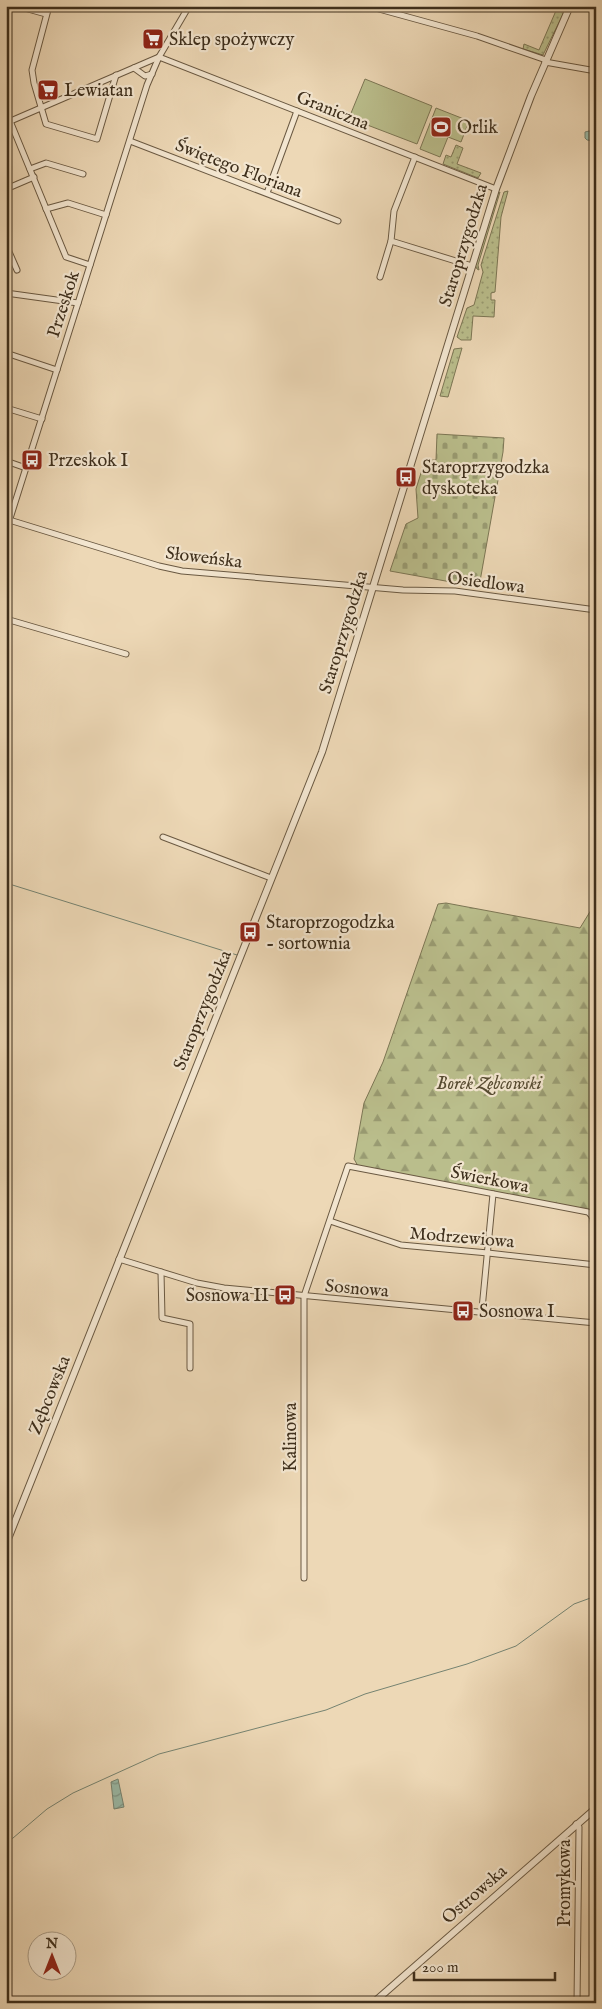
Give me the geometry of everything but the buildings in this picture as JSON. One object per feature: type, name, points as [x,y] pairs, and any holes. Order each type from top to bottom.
[{"type":"street","points":[[17,6],[46,14]]},
{"type":"street","points":[[49,6],[32,70],[46,124],[96,139],[116,75]]},
{"type":"street","name":"Przeskok","points":[[6,531],[8,519],[42,419],[147,85],[159,57],[189,6]]},
{"type":"street","points":[[368,6],[477,36],[545,61],[596,71]]},
{"type":"street","name":"Staroprzygodzka","points":[[120,1259],[322,752],[496,189],[545,61],[570,6]]},
{"type":"street","points":[[90,265],[66,257],[34,177],[8,122],[159,57]]},
{"type":"street","name":"Graniczna","points":[[159,57],[496,189]]},
{"type":"street","points":[[134,68],[148,76],[153,72],[153,65],[145,63]]},
{"type":"street","points":[[145,63],[140,69],[147,85]]},
{"type":"street","points":[[267,193],[297,111]]},
{"type":"street","name":"Świętego Floriana","points":[[130,140],[338,221]]},
{"type":"street","points":[[380,277],[391,241],[394,211],[415,157]]},
{"type":"street","points":[[30,169],[46,163],[83,174]]},
{"type":"street","points":[[6,189],[34,177]]},
{"type":"street","points":[[46,209],[68,203],[106,215]]},
{"type":"street","points":[[391,241],[472,266]]},
{"type":"street","points":[[6,245],[17,270]]},
{"type":"street","points":[[6,292],[78,303]]},
{"type":"street","points":[[6,353],[57,370]]},
{"type":"street","points":[[6,408],[42,419]]},
{"type":"street","points":[[6,461],[26,468]]},
{"type":"street","name":"Słoweńska","points":[[8,519],[159,566],[182,571],[372,587]]},
{"type":"street","name":"Osiedlowa","points":[[372,587],[455,591],[596,610]]},
{"type":"street","points":[[6,619],[126,654]]},
{"type":"street","points":[[163,837],[271,878]]},
{"type":"street","name":"Świerkowa","points":[[348,1166],[588,1212],[591,1214],[596,1250]]},
{"type":"street","name":"Kalinowa","points":[[304,1578],[304,1296],[348,1166]]},
{"type":"street","points":[[482,1309],[493,1194]]},
{"type":"street","name":"Modrzewiowa","points":[[330,1221],[401,1245],[596,1265]]},
{"type":"street","name":"Sosnowa","points":[[120,1259],[161,1272],[224,1288],[596,1323]]},
{"type":"street","name":"Zębcowska","points":[[6,1544],[120,1259]]},
{"type":"street","points":[[161,1272],[162,1318],[190,1324],[190,1368]]},
{"type":"street","name":"Ostrowska","points":[[372,2003],[596,1808]]},
{"type":"street","name":"Promykowa","points":[[576,1824],[578,1827],[578,2003]]},
{"type":"green space","points":[[558,6],[566,8],[543,55],[523,49],[524,44],[539,50]]},
{"type":"green space","points":[[365,79],[432,106],[417,144],[349,118]]},
{"type":"green space","name":"Orlik","points":[[436,108],[469,121],[461,142],[448,137],[440,157],[420,149]]},
{"type":"green space","points":[[456,145],[463,148],[457,164],[481,173],[478,178],[443,164],[446,155],[451,157]]},
{"type":"green space","points":[[508,191],[501,217],[495,292],[491,293],[491,300],[495,300],[494,317],[473,316],[471,340],[461,340],[457,337],[467,308],[474,305],[483,272],[481,265],[504,192]]},
{"type":"green space","points":[[500,192],[478,265],[479,270],[475,265],[496,195]]},
{"type":"green space","points":[[462,348],[448,397],[440,396],[454,349]]},
{"type":"green space","points":[[437,434],[504,438],[479,587],[390,571],[406,524],[418,518],[416,489],[425,460],[436,460]]},
{"type":"green space","name":"Borek Zębcowski","points":[[596,902],[596,1235],[593,1212],[358,1166],[354,1159],[364,1103],[383,1062],[438,904],[446,903],[580,928]]},
{"type":"water","points":[[596,131],[596,141],[585,138],[585,132]]},
{"type":"water","points":[[118,1779],[124,1807],[114,1809],[111,1782]]},
{"type":"waterway","points":[[6,883],[237,955]]},
{"type":"waterway","points":[[6,1844],[47,1809],[73,1793],[159,1754],[326,1710],[365,1694],[467,1664],[516,1646],[574,1604],[596,1596]]},
{"type":"place","name":"Sklep spożywczy","points":[[153,39]]},
{"type":"place","name":"Lewiatan","points":[[48,90]]},
{"type":"place","name":"Orlik","points":[[441,127]]},
{"type":"place","name":"Przeskok I","points":[[32,460]]},
{"type":"place","name":"Staroprzygodzka dyskoteka","points":[[406,477]]},
{"type":"place","name":"Staroprzogodzka - sortownia","points":[[250,932]]},
{"type":"place","name":"Sosnowa II","points":[[285,1295]]},
{"type":"place","name":"Sosnowa I","points":[[463,1311]]}]
